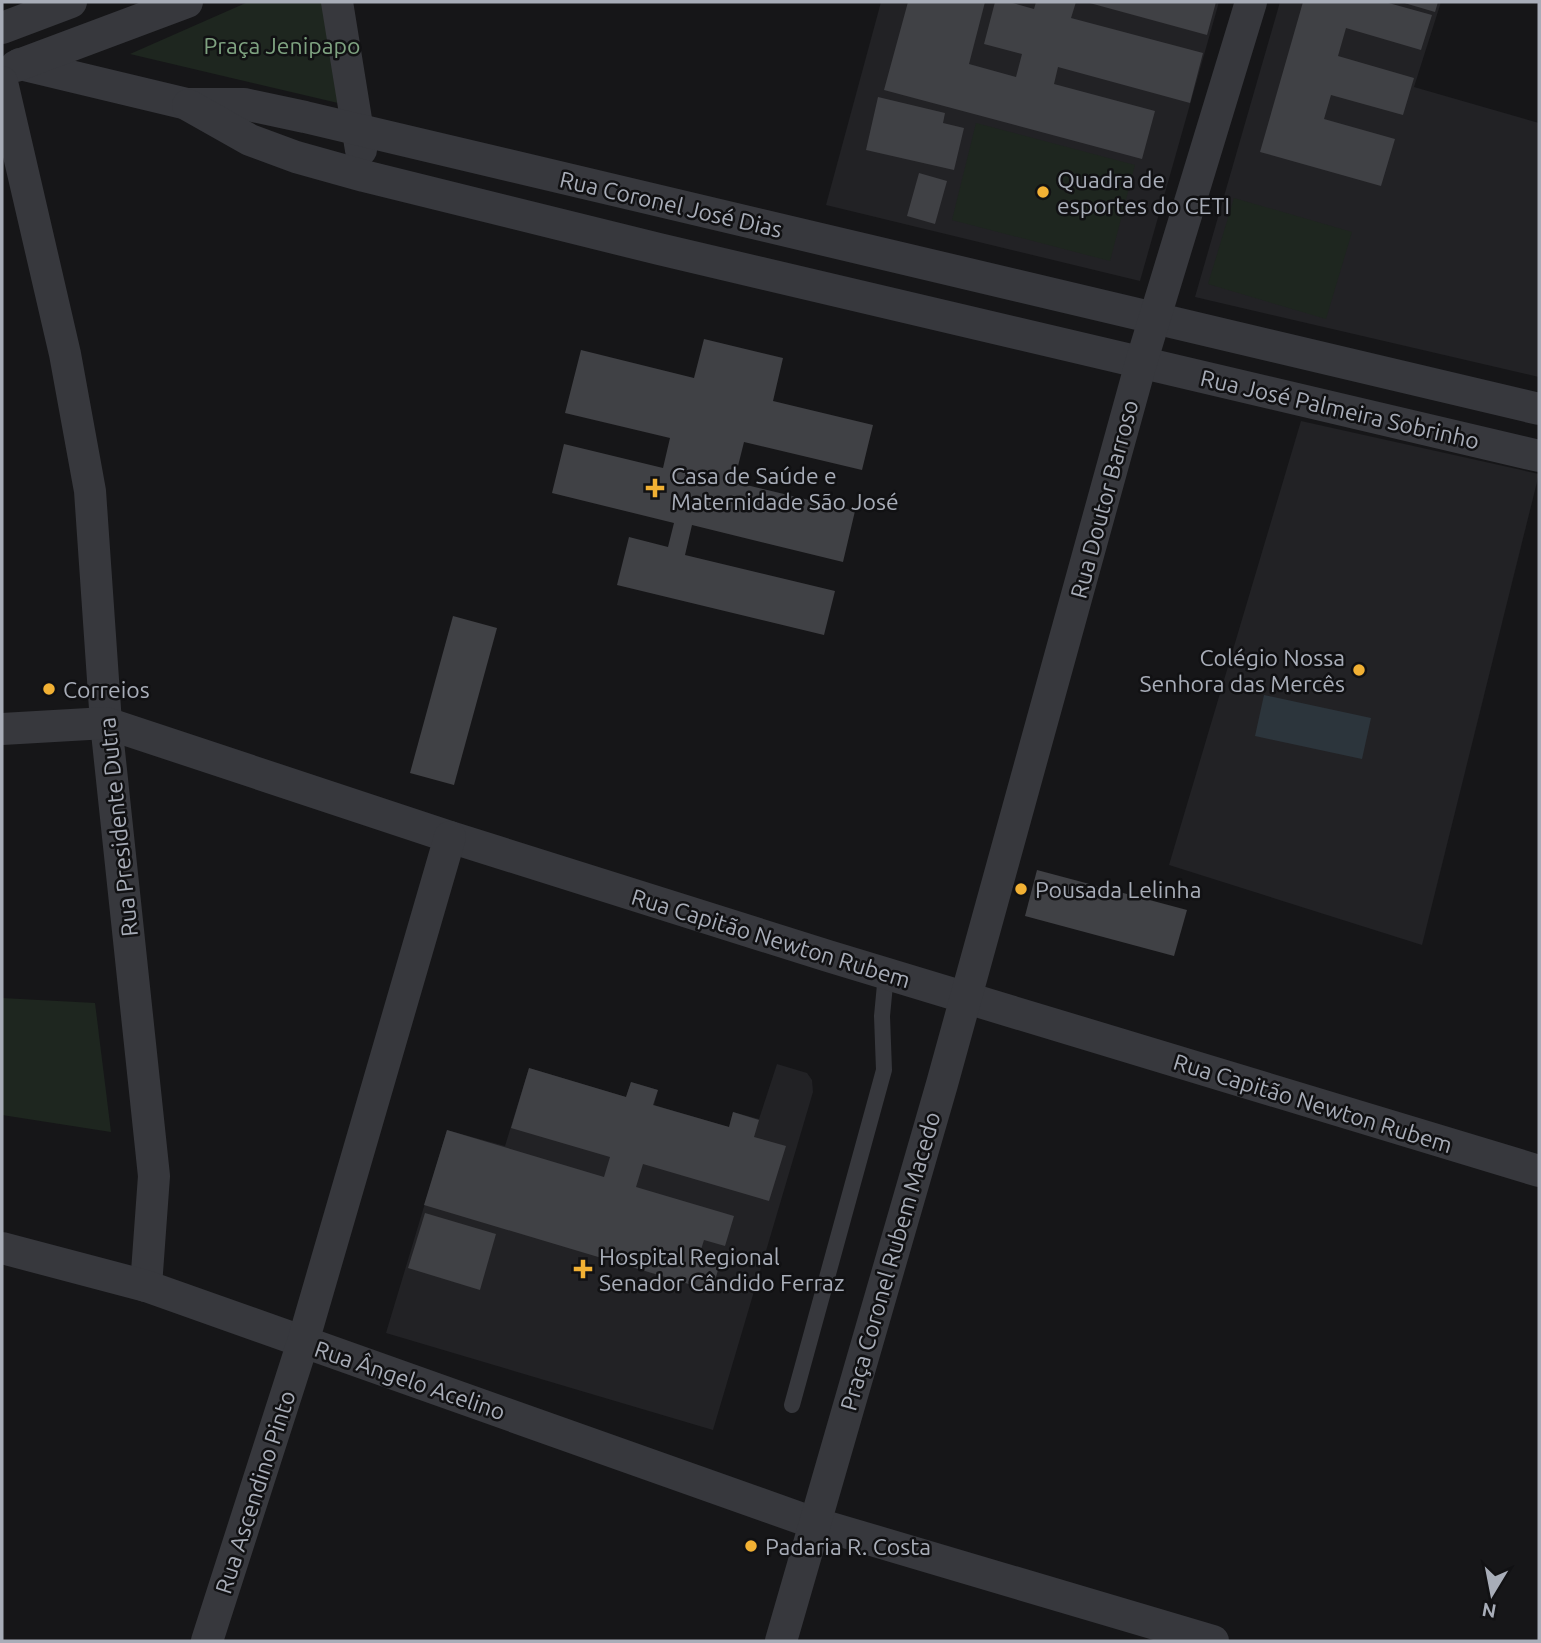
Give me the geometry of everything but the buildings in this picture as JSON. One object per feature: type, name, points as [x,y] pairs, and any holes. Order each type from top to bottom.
[{"type":"street","points":[[2,28],[71,2]]},
{"type":"street","points":[[8,73],[187,2]]},
{"type":"street","points":[[337,2],[364,176]]},
{"type":"street","name":"Rua Doutor Barroso","points":[[966,998],[1141,363],[1251,2]]},
{"type":"street","name":"Rua Coronel José Dias","points":[[8,73],[187,104],[244,104],[1155,316]]},
{"type":"street","name":"Rua Presidente Dutra","points":[[8,73],[90,491],[106,723],[154,1176],[146,1286]]},
{"type":"street","name":"Rua Coronel José Dias","points":[[187,104],[250,140],[296,157],[364,176],[1141,363]]},
{"type":"street","points":[[659,249],[669,204]]},
{"type":"street","name":"Rua José Palmeira Sobrinho","points":[[1155,316],[1539,409]]},
{"type":"street","name":"Rua José Palmeira Sobrinho","points":[[1141,363],[1539,456]]},
{"type":"street","name":"Rua Capitão Newton Rubem","points":[[2,729],[106,723],[450,837],[886,974],[1539,1171]]},
{"type":"street","points":[[303,1342],[450,837]]},
{"type":"street","name":"Praça Coronel Rubem Macedo","points":[[781,1641],[966,998]]},
{"type":"street","name":"Rua Ângelo Acelino","points":[[2,1248],[146,1286],[814,1523],[1213,1641]]},
{"type":"street","name":"Rua Ascendino Pinto","points":[[207,1641],[303,1342]]},
{"type":"lane","points":[[792,1405],[884,1070],[881,1016],[886,974]]},
{"type":"shaded area","points":[[881,2],[1219,2],[1140,281],[826,205]]},
{"type":"shaded area","points":[[1280,2],[1441,2],[1414,87],[1539,123],[1539,377],[1195,297]]},
{"type":"shaded area","name":"Colégio Nossa Senhora das Mercês","points":[[1301,421],[1539,474],[1422,945],[1169,865]]},
{"type":"shaded area","points":[[1264,695],[1371,718],[1362,759],[1255,736]]},
{"type":"shaded area","name":"Hospital Regional Senador Cândido Ferraz","points":[[777,1064],[807,1073],[812,1080],[813,1092],[713,1430],[386,1333],[447,1130],[505,1146],[529,1068],[626,1097],[631,1082],[658,1090],[654,1105],[729,1127],[733,1112],[759,1119]]},
{"type":"green space","name":"Praça Jenipapo","points":[[248,2],[325,2],[338,103],[130,54]]},
{"type":"green space","name":"Quadra de esportes do CETI","points":[[976,123],[1135,165],[1110,261],[952,220]]},
{"type":"green space","points":[[1234,198],[1352,232],[1326,319],[1208,284]]},
{"type":"green space","points":[[2,998],[95,1003],[111,1132],[2,1115]]},
{"type":"place","name":"Quadra de esportes do CETI","points":[[1043,192]]},
{"type":"place","name":"Casa de Saúde e Maternidade São José","points":[[655,488]]},
{"type":"place","name":"Colégio Nossa Senhora das Mercês","points":[[1359,670]]},
{"type":"place","name":"Correios","points":[[49,689]]},
{"type":"place","name":"Pousada Lelinha","points":[[1021,889]]},
{"type":"place","name":"Hospital Regional Senador Cândido Ferraz","points":[[583,1269]]},
{"type":"place","name":"Padaria R. Costa","points":[[751,1546]]}]
